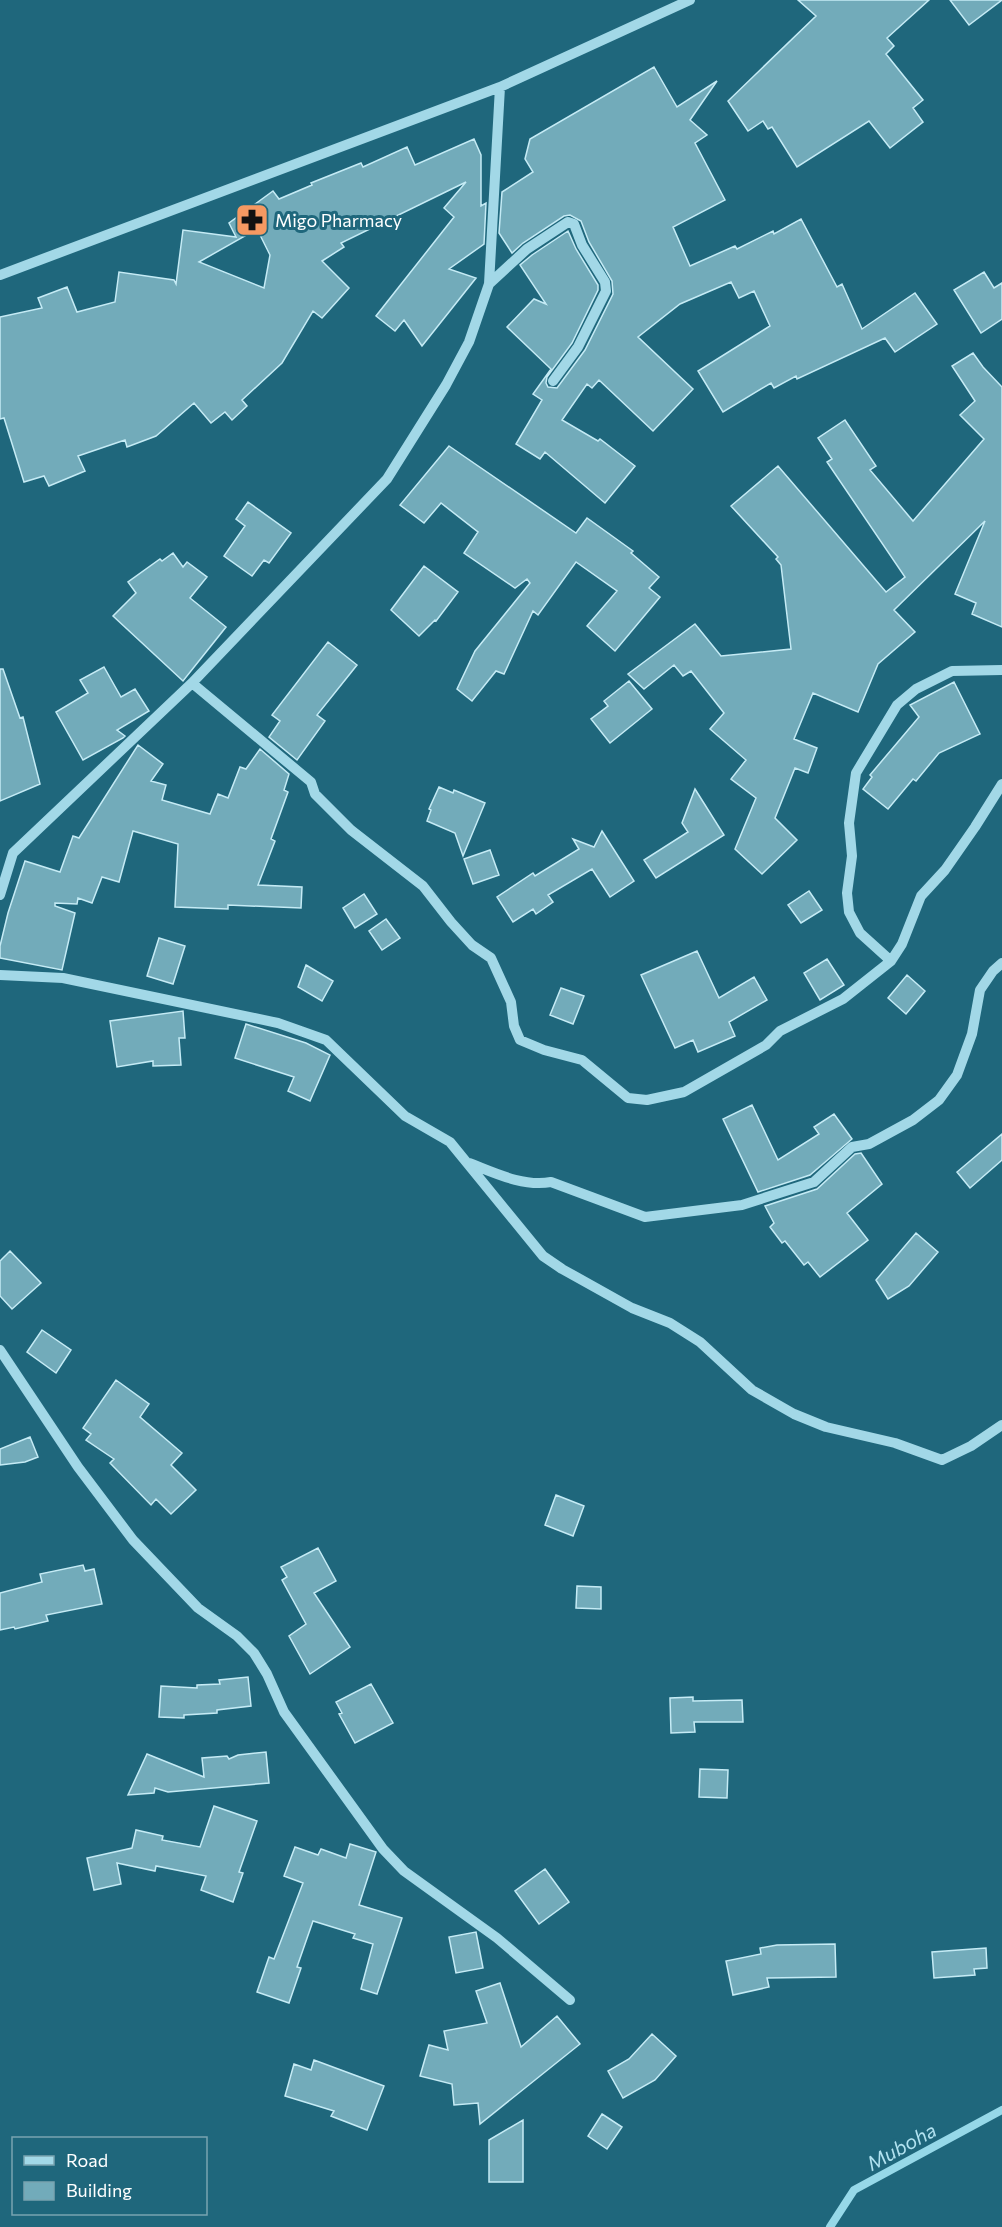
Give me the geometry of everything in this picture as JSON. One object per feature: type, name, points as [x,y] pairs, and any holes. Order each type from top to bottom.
[{"type":"street","points":[[0,275],[500,87],[690,0]]},
{"type":"street","points":[[0,859],[13,853],[192,683],[387,479],[469,342],[489,284],[500,87]]},
{"type":"street","points":[[489,284],[527,249],[568,222],[574,224],[582,245],[605,282],[606,291],[578,347],[553,381]]},
{"type":"street","points":[[891,961],[861,933],[849,912],[847,893],[852,856],[849,823],[856,773],[897,705],[916,689],[952,671],[1002,670]]},
{"type":"street","points":[[192,683],[311,782],[315,794],[351,830],[423,886],[472,945],[491,958],[511,1002],[514,1026],[520,1040],[544,1050],[582,1060],[628,1098],[647,1100],[684,1092],[766,1045],[780,1031],[843,999],[891,961],[902,944],[921,896],[945,870],[1002,784]]},
{"type":"street","points":[[0,895],[13,853]]},
{"type":"street","points":[[469,1163],[513,1179],[538,1184],[551,1182],[645,1217],[742,1205],[814,1182],[852,1147],[869,1144],[913,1120],[939,1100],[957,1075],[972,1034],[981,990],[993,970],[1002,963]]},
{"type":"street","points":[[0,975],[63,978],[278,1023],[326,1040],[405,1116],[450,1142],[543,1256],[632,1308],[670,1323],[700,1342],[752,1390],[794,1414],[826,1427],[895,1443],[942,1460],[970,1446],[1002,1425]]},
{"type":"street","points":[[0,1350],[78,1467],[133,1540],[198,1608],[237,1636],[254,1653],[267,1674],[284,1712],[383,1849],[404,1871],[497,1938],[570,2000]]},
{"type":"building","points":[[798,0],[929,0],[887,38],[894,46],[886,54],[923,100],[913,108],[923,122],[890,148],[869,121],[797,167],[772,127],[768,129],[763,121],[748,131],[728,101],[816,16]]},
{"type":"building","points":[[950,0],[1002,0],[969,25]]},
{"type":"building","points":[[654,67],[677,107],[717,81],[690,120],[707,135],[695,143],[725,200],[673,227],[690,266],[735,246],[737,249],[773,231],[774,234],[801,219],[837,287],[842,284],[862,329],[915,293],[937,324],[895,352],[885,338],[797,379],[796,376],[774,388],[771,383],[723,412],[698,371],[770,326],[754,291],[739,298],[731,282],[680,304],[638,337],[693,389],[653,431],[599,380],[592,388],[587,384],[562,420],[598,441],[600,439],[635,466],[605,503],[545,452],[540,459],[516,444],[542,400],[533,394],[551,369],[507,327],[534,299],[546,304],[520,265],[568,231],[598,285],[598,290],[572,343],[547,377],[548,387],[557,388],[585,350],[613,294],[612,281],[589,242],[581,221],[570,215],[564,216],[512,253],[499,233],[502,192],[533,172],[525,159],[530,139]]},
{"type":"building","points":[[474,139],[481,155],[481,206],[486,203],[484,244],[449,269],[476,278],[422,346],[404,320],[395,331],[376,316],[454,217],[444,208],[466,182],[341,243],[344,247],[322,261],[349,288],[322,318],[313,311],[282,363],[242,400],[247,406],[232,420],[225,412],[211,423],[194,403],[156,436],[127,447],[125,440],[78,456],[85,471],[49,486],[44,476],[24,482],[4,418],[0,419],[0,317],[42,308],[38,298],[67,287],[77,312],[115,302],[119,272],[174,280],[176,284],[183,230],[236,237],[229,223],[273,191],[279,199],[312,185],[311,183],[361,163],[363,167],[407,147],[415,165]],"holes":[[[257,229],[270,255],[264,288],[199,262]]]},
{"type":"building","points":[[984,272],[994,288],[1002,283],[1002,319],[981,333],[954,290]]},
{"type":"building","points":[[973,353],[1002,387],[1002,627],[972,614],[976,603],[955,594],[985,521],[894,610],[915,632],[878,664],[858,712],[813,693],[794,739],[817,748],[808,773],[795,768],[775,818],[797,840],[762,874],[735,849],[756,798],[731,779],[746,760],[710,729],[724,713],[691,671],[683,676],[674,665],[644,689],[628,674],[695,624],[721,656],[791,649],[781,565],[776,559],[778,557],[731,506],[778,466],[886,592],[905,577],[827,462],[832,459],[818,438],[845,420],[876,466],[870,470],[913,521],[984,439],[960,415],[975,401],[952,366]]},
{"type":"building","points":[[449,446],[576,533],[587,518],[633,551],[631,553],[659,577],[649,588],[660,597],[615,651],[587,626],[617,591],[576,562],[538,615],[533,611],[504,674],[496,671],[472,701],[457,689],[475,651],[530,583],[527,579],[515,588],[464,553],[478,532],[441,503],[424,523],[400,505]]},
{"type":"building","points":[[248,502],[291,533],[269,563],[264,560],[252,576],[224,556],[245,526],[236,519]]},
{"type":"building","points":[[173,553],[183,567],[187,562],[207,577],[190,598],[226,627],[183,681],[113,616],[136,593],[128,582],[160,559],[162,561]]},
{"type":"building","points":[[424,566],[458,592],[436,621],[419,636],[391,610]]},
{"type":"building","points":[[328,642],[357,665],[317,715],[325,721],[297,760],[269,737],[280,721],[272,715]]},
{"type":"building","points":[[104,667],[121,697],[135,689],[149,711],[117,730],[125,736],[123,738],[83,760],[56,712],[88,693],[80,680]]},
{"type":"building","points":[[0,669],[3,669],[20,718],[23,717],[40,784],[0,801]]},
{"type":"building","points":[[629,681],[652,709],[610,743],[591,719],[608,706],[604,701]]},
{"type":"building","points":[[954,682],[980,734],[939,753],[916,781],[913,779],[888,809],[863,789],[872,777],[870,775],[919,717],[910,705]]},
{"type":"building","points":[[138,745],[163,764],[151,781],[166,785],[162,800],[210,814],[218,794],[228,798],[240,767],[246,769],[260,749],[289,774],[284,790],[288,792],[271,839],[275,841],[258,885],[302,887],[301,908],[228,905],[228,909],[175,907],[178,844],[133,831],[119,882],[102,877],[92,903],[78,898],[77,904],[55,903],[55,906],[75,913],[62,970],[0,958],[0,946],[8,913],[25,861],[60,872],[73,836],[79,838]]},
{"type":"building","points":[[439,787],[453,793],[454,790],[485,803],[463,856],[455,833],[427,821],[431,810],[429,809]]},
{"type":"building","points":[[695,789],[724,835],[656,878],[644,860],[688,832],[682,823]]},
{"type":"building","points":[[602,831],[634,881],[610,897],[592,869],[548,895],[553,902],[536,914],[533,909],[513,922],[497,897],[533,873],[535,876],[579,849],[573,839],[594,847]]},
{"type":"building","points":[[490,850],[499,875],[473,884],[464,859]]},
{"type":"building","points":[[809,891],[822,910],[801,923],[788,905]]},
{"type":"building","points":[[364,894],[377,914],[355,928],[343,908]]},
{"type":"building","points":[[386,919],[400,938],[382,950],[369,931]]},
{"type":"building","points":[[159,938],[185,946],[173,984],[147,976]]},
{"type":"building","points":[[697,951],[719,998],[754,977],[767,1000],[729,1022],[735,1036],[698,1052],[693,1040],[675,1048],[641,975]]},
{"type":"building","points":[[827,959],[844,985],[820,1000],[804,973]]},
{"type":"building","points":[[306,965],[333,981],[322,1001],[298,987]]},
{"type":"building","points":[[907,975],[925,991],[906,1014],[888,998]]},
{"type":"building","points":[[561,988],[584,996],[573,1024],[550,1015]]},
{"type":"building","points":[[183,1011],[185,1038],[179,1038],[181,1065],[153,1066],[153,1061],[117,1067],[110,1021]]},
{"type":"building","points":[[246,1024],[306,1043],[330,1055],[310,1101],[288,1091],[294,1077],[235,1058]]},
{"type":"building","points":[[752,1105],[778,1160],[819,1134],[814,1127],[834,1114],[852,1139],[810,1175],[758,1192],[723,1119]]},
{"type":"building","points":[[1002,1134],[1002,1160],[970,1188],[957,1172]]},
{"type":"building","points":[[861,1153],[882,1184],[847,1213],[868,1240],[820,1277],[808,1262],[804,1265],[785,1241],[782,1243],[770,1227],[774,1223],[765,1206],[817,1189],[855,1154]]},
{"type":"building","points":[[916,1233],[938,1252],[909,1286],[888,1299],[876,1280]]},
{"type":"building","points":[[10,1251],[41,1283],[12,1309],[0,1296],[0,1261]]},
{"type":"building","points":[[42,1330],[71,1350],[56,1373],[27,1352]]},
{"type":"building","points":[[116,1380],[149,1404],[140,1417],[182,1453],[171,1465],[196,1490],[171,1514],[156,1499],[151,1505],[110,1463],[114,1459],[86,1440],[91,1434],[83,1428]]},
{"type":"building","points":[[30,1437],[38,1457],[25,1462],[0,1465],[0,1449]]},
{"type":"building","points":[[556,1495],[584,1506],[573,1536],[545,1525]]},
{"type":"building","points":[[318,1548],[336,1581],[314,1593],[350,1647],[310,1674],[289,1636],[306,1624],[282,1580],[287,1577],[281,1567]]},
{"type":"building","points":[[83,1565],[85,1571],[94,1569],[102,1604],[46,1615],[48,1621],[0,1630],[0,1593],[42,1582],[40,1574]]},
{"type":"building","points":[[577,1586],[601,1587],[601,1609],[576,1608]]},
{"type":"building","points":[[248,1677],[251,1706],[217,1710],[217,1713],[184,1715],[184,1718],[159,1717],[161,1686],[197,1688],[197,1685],[220,1684],[219,1680]]},
{"type":"building","points":[[371,1684],[393,1723],[355,1743],[339,1714],[342,1713],[336,1702]]},
{"type":"building","points":[[693,1697],[693,1701],[742,1700],[743,1722],[694,1722],[695,1732],[671,1733],[670,1698]]},
{"type":"building","points":[[266,1752],[269,1783],[168,1792],[155,1788],[154,1793],[128,1795],[147,1754],[204,1777],[202,1758],[227,1756],[229,1759],[238,1755]]},
{"type":"building","points":[[700,1769],[728,1770],[727,1798],[699,1797]]},
{"type":"building","points":[[214,1806],[257,1821],[239,1872],[243,1873],[233,1902],[201,1890],[206,1876],[156,1866],[155,1871],[117,1863],[121,1884],[94,1890],[87,1858],[132,1848],[136,1830],[163,1836],[162,1840],[200,1847]]},
{"type":"building","points":[[350,1844],[376,1852],[359,1905],[402,1918],[377,1994],[361,1989],[373,1944],[353,1938],[355,1934],[313,1921],[297,1967],[301,1968],[289,2003],[257,1992],[269,1957],[274,1959],[303,1883],[284,1876],[295,1847],[318,1855],[321,1849],[346,1858]]},
{"type":"building","points":[[545,1869],[569,1902],[539,1924],[515,1891]]},
{"type":"building","points":[[476,1932],[483,1968],[456,1973],[449,1937]]},
{"type":"building","points":[[835,1944],[836,1977],[767,1978],[769,1987],[733,1995],[726,1961],[761,1954],[760,1948],[777,1945]]},
{"type":"building","points":[[986,1948],[987,1968],[974,1969],[975,1975],[934,1978],[932,1952]]},
{"type":"building","points":[[500,1983],[521,2047],[557,2016],[580,2044],[480,2124],[478,2103],[454,2105],[452,2084],[420,2076],[429,2045],[448,2050],[444,2031],[487,2023],[476,1991]]},
{"type":"building","points":[[652,2034],[676,2056],[655,2080],[623,2098],[608,2071],[629,2059]]},
{"type":"building","points":[[314,2060],[384,2086],[367,2130],[331,2116],[334,2111],[285,2096],[294,2064],[311,2070]]},
{"type":"building","points":[[602,2114],[622,2127],[607,2149],[588,2136]]},
{"type":"building","points":[[523,2120],[523,2182],[489,2182],[489,2140]]},
{"type":"waterway","name":"Muboha","points":[[830,2227],[854,2190],[1002,2110]]},
{"type":"place","name":"Migo Pharmacy","points":[[252,220]]}]
